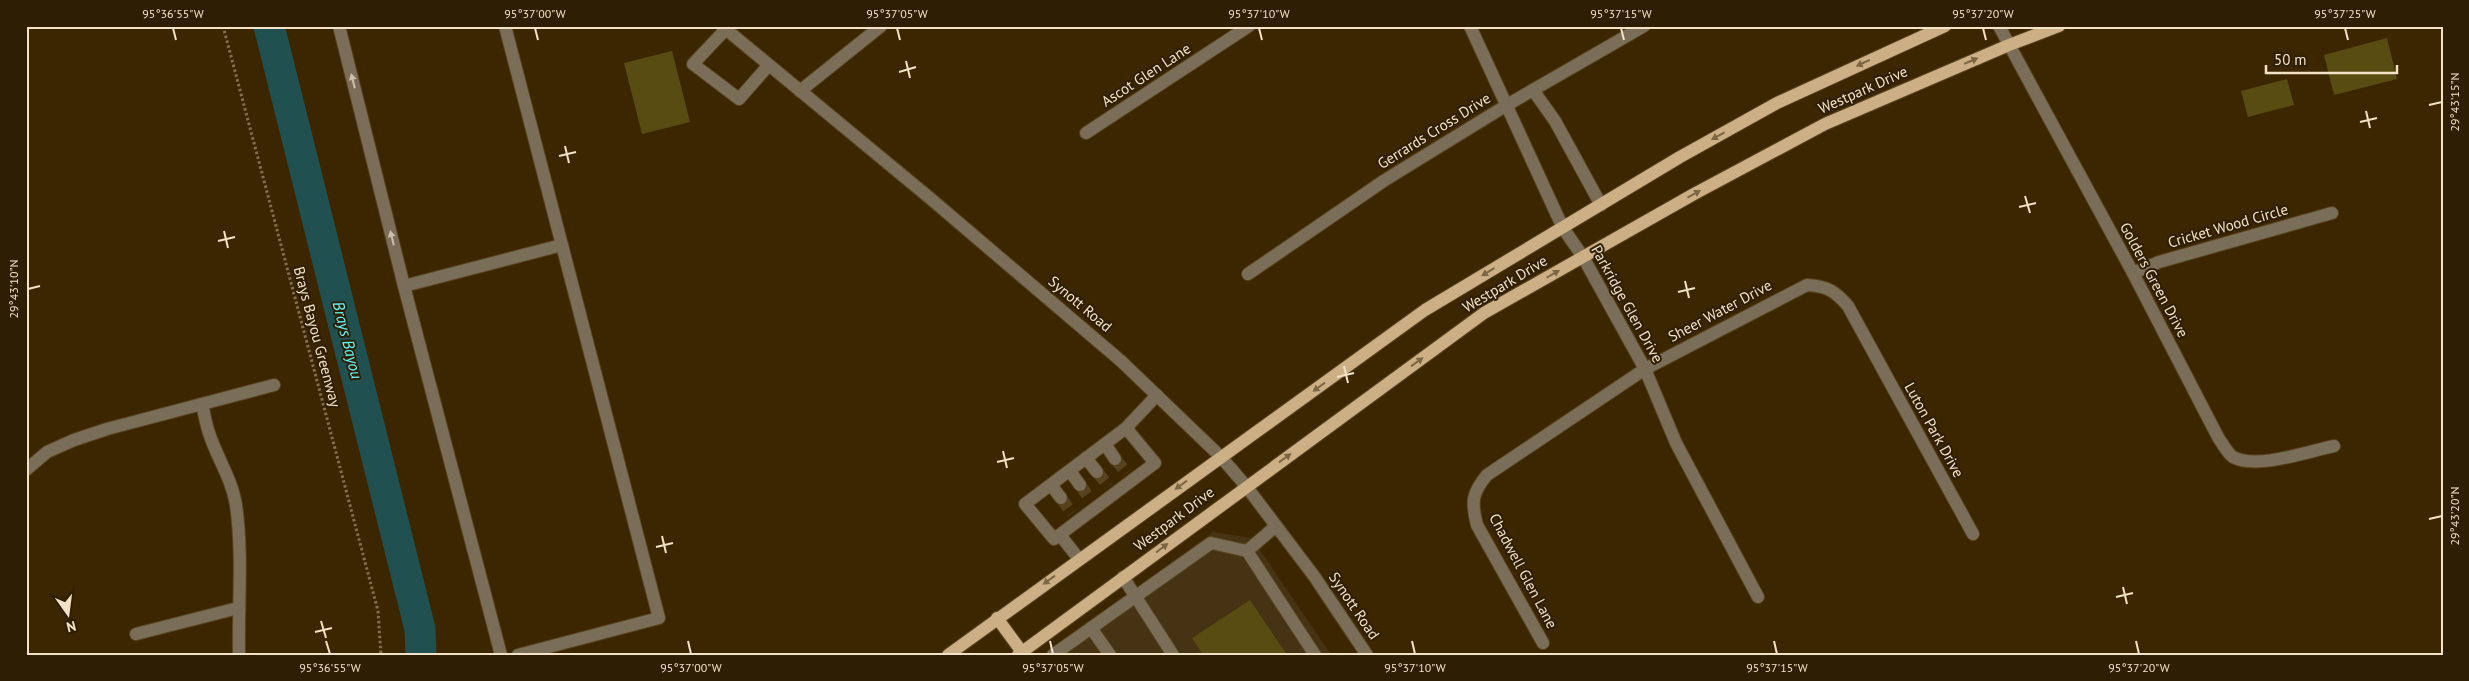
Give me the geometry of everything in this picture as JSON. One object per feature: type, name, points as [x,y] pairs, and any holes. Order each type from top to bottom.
[{"type":"main road","name":"Westpark Drive","points":[[948,655],[1425,310],[1680,157],[1777,103],[1944,26]]},
{"type":"main road","name":"Westpark Drive","points":[[1021,654],[1246,486],[1484,313],[1694,194],[1825,124],[2009,45],[2060,26]]},
{"type":"main road","points":[[997,618],[1021,654]]},
{"type":"street","points":[[339,26],[404,286],[501,655]]},
{"type":"street","points":[[506,26],[659,618],[518,655]]},
{"type":"street","points":[[800,91],[881,26]]},
{"type":"street","name":"Ascot Glen Lane","points":[[1086,134],[1250,26]]},
{"type":"street","name":"Parkridge Glen Drive","points":[[1470,26],[1563,228],[1583,257],[1645,369],[1676,443],[1758,597]]},
{"type":"street","name":"Gerrards Cross Drive","points":[[1248,274],[1385,180],[1507,105],[1644,26]]},
{"type":"street","name":"Golders Green Drive","points":[[1999,26],[2133,273],[2219,439],[2232,457],[2248,461],[2268,460],[2334,446]]},
{"type":"street","points":[[724,28],[693,64],[739,98],[768,66]]},
{"type":"street","name":"Synott Road","points":[[724,28],[1121,361],[1221,457],[1246,486],[1314,576],[1367,655]]},
{"type":"street","points":[[1533,90],[1560,129],[1601,205]]},
{"type":"street","name":"Cricket Wood Circle","points":[[2133,273],[2159,262],[2332,213]]},
{"type":"street","points":[[404,286],[562,245]]},
{"type":"street","name":"Sheer Water Drive","points":[[1525,449],[1645,369],[1791,291],[1807,285],[1823,286],[1836,292],[1848,306],[1866,341]]},
{"type":"street","name":"Luton Park Drive","points":[[1866,341],[1973,534]]},
{"type":"street","points":[[26,470],[47,452],[74,440],[107,429],[274,384]]},
{"type":"street","points":[[1126,428],[1155,463],[1130,477],[1093,503],[1075,517],[1060,535],[1054,539],[1025,504],[1126,428],[1157,395]]},
{"type":"street","points":[[202,404],[209,434],[227,473],[236,504],[240,584],[238,608],[239,655]]},
{"type":"street","points":[[1105,444],[1116,459]]},
{"type":"street","name":"Chadwell Glen Lane","points":[[1525,449],[1487,475],[1475,489],[1473,508],[1477,524],[1543,643]]},
{"type":"street","points":[[1086,458],[1097,472]]},
{"type":"street","points":[[1070,471],[1080,485]]},
{"type":"street","points":[[1051,485],[1061,498]]},
{"type":"street","points":[[1247,552],[1276,526]]},
{"type":"street","points":[[1060,535],[1079,559]]},
{"type":"street","points":[[1053,655],[1211,543],[1247,552],[1315,655]]},
{"type":"street","points":[[1123,577],[1173,655]]},
{"type":"street","points":[[136,634],[238,608]]},
{"type":"street","points":[[1091,628],[1110,655]]},
{"type":"path","name":"Brays Bayou Greenway","points":[[223,26],[378,611],[381,655]]},
{"type":"shaded area","points":[[1213,532],[1252,538],[1331,655],[1051,655]]},
{"type":"building","points":[[2387,38],[2397,79],[2334,95],[2324,55]]},
{"type":"building","points":[[672,51],[690,122],[642,134],[624,63]]},
{"type":"building","points":[[2287,79],[2294,105],[2248,117],[2241,91]]},
{"type":"building","points":[[1250,600],[1287,655],[1203,655],[1192,638]]},
{"type":"waterway","name":"Brays Bayou","points":[[269,26],[420,629],[421,655]]},
{"type":"tunnel","points":[[1115,459],[1127,473]]},
{"type":"tunnel","points":[[1097,472],[1109,486]]},
{"type":"tunnel","points":[[1080,485],[1090,499]]},
{"type":"tunnel","points":[[1061,498],[1072,513]]}]
